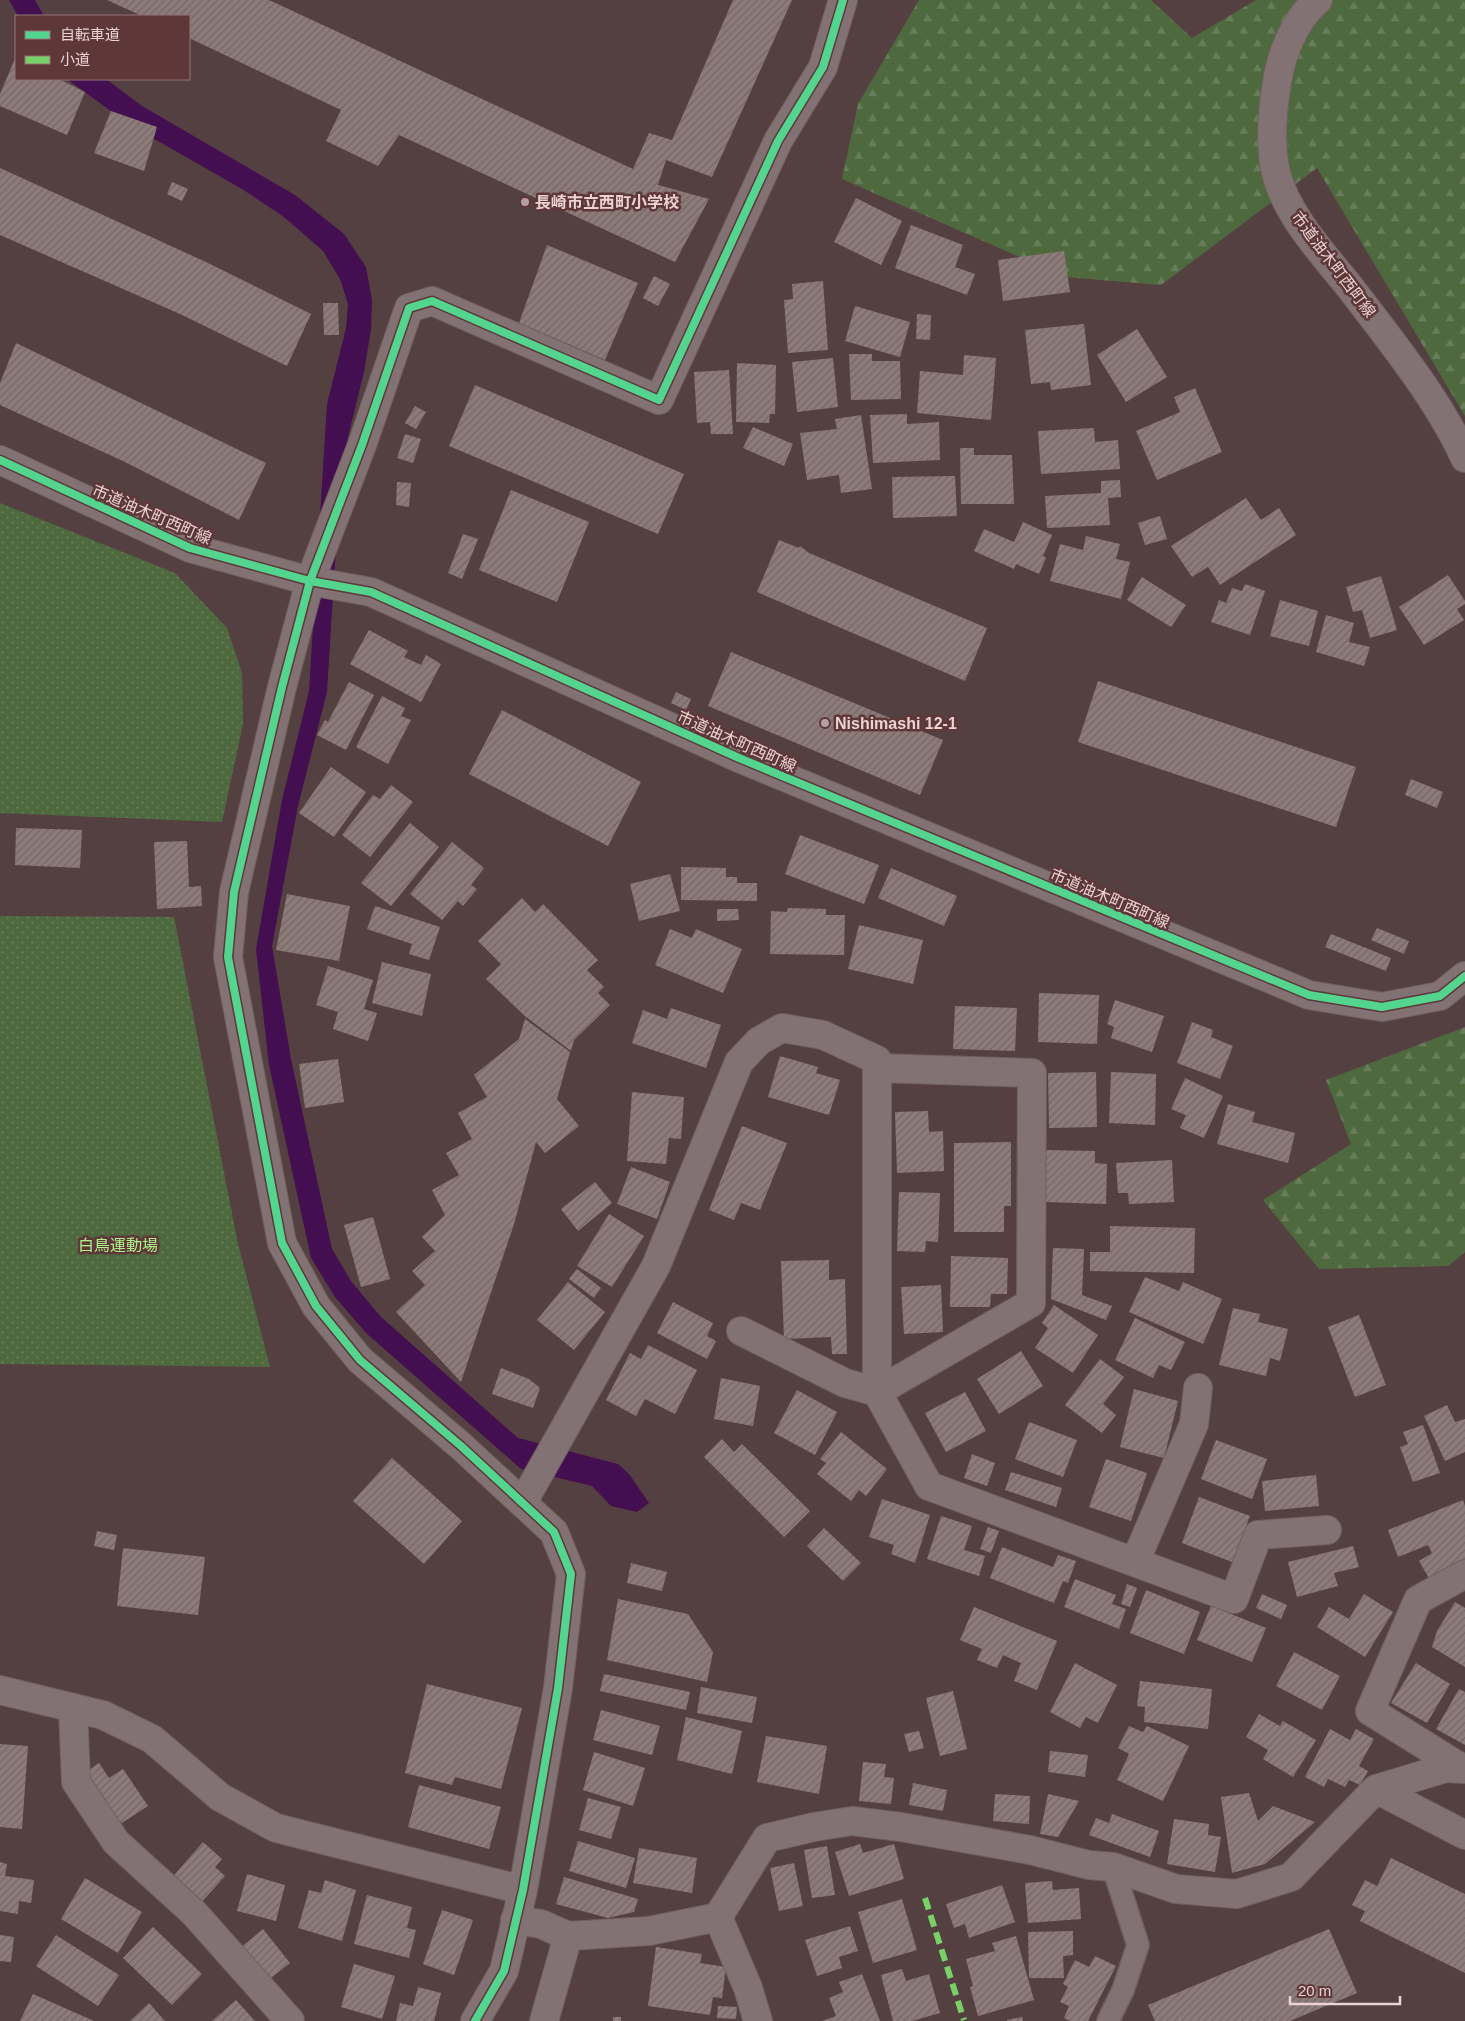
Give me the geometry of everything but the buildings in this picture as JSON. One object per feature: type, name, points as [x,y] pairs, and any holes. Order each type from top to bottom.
[{"type":"street","points":[[475,2021],[504,1971],[523,1890],[558,1688],[571,1574],[554,1532],[523,1502],[360,1360],[316,1306],[282,1243],[228,957],[234,892],[282,687],[310,581],[362,445],[409,308],[432,301],[659,400],[778,141],[823,67],[843,0]]},
{"type":"street","name":"市道油木町西町線","points":[[1318,0],[1306,10],[1280,60],[1271,118],[1276,173],[1297,221],[1381,328],[1453,432],[1465,458]]},
{"type":"street","name":"市道油木町西町線","points":[[0,460],[190,548],[310,581],[372,592],[739,758],[1309,995],[1382,1007],[1440,996],[1465,976]]},
{"type":"street","points":[[523,1502],[656,1266],[738,1062],[759,1041],[782,1028],[823,1035],[877,1060],[877,1392],[929,1486],[1234,1599],[1258,1535],[1327,1530]]},
{"type":"street","points":[[741,1331],[844,1382],[877,1392],[1030,1302],[1032,1073],[878,1068]]},
{"type":"street","points":[[1135,1562],[1194,1424],[1198,1388]]},
{"type":"street","points":[[1464,1769],[1370,1711],[1418,1600],[1465,1574]]},
{"type":"street","points":[[0,1690],[103,1715],[152,1739],[220,1797],[276,1828],[523,1890]]},
{"type":"street","points":[[73,1708],[76,1782],[116,1842],[194,1913],[290,2021]]},
{"type":"street","points":[[515,1920],[541,1924],[568,1936],[648,1931],[718,1917],[767,1838],[814,1826],[852,1821],[902,1827],[1030,1850],[1089,1865],[1113,1867],[1176,1889],[1237,1894],[1291,1877],[1376,1789],[1446,1768],[1464,1769]]},
{"type":"street","points":[[1376,1789],[1465,1835]]},
{"type":"street","points":[[718,1917],[748,1988],[758,2021]]},
{"type":"street","points":[[544,2021],[568,1936]]},
{"type":"street","points":[[748,1988],[752,2021]]},
{"type":"lane","points":[[1108,2021],[1124,1990],[1138,1946],[1113,1867]]},
{"type":"green space","points":[[919,0],[1151,0],[1192,38],[1256,0],[1465,0],[1465,416],[1317,168],[1161,285],[1065,277],[842,179],[858,104]]},
{"type":"green space","points":[[0,503],[175,573],[227,628],[242,673],[243,724],[222,822],[0,813]]},
{"type":"green space","name":"白鳥運動場","points":[[0,916],[174,917],[238,1244],[270,1367],[0,1364]]},
{"type":"green space","points":[[1465,1027],[1465,1252],[1448,1266],[1319,1269],[1263,1200],[1351,1144],[1326,1080]]},
{"type":"shaded area","points":[[9,0],[35,0],[43,15],[17,15]]},
{"type":"shaded area","points":[[68,80],[107,80],[142,106],[295,195],[344,234],[366,267],[372,300],[371,329],[364,372],[348,437],[338,515],[327,692],[298,806],[272,946],[291,1059],[332,1249],[351,1281],[381,1317],[518,1438],[618,1464],[629,1474],[649,1503],[637,1512],[611,1506],[592,1486],[521,1469],[366,1333],[335,1297],[311,1258],[269,1065],[256,949],[282,800],[309,691],[327,404],[346,328],[348,304],[340,279],[323,251],[284,217],[242,189],[130,125]]},
{"type":"marked path","points":[[925,1898],[964,2020]]},
{"type":"cycle path","points":[[475,2021],[504,1971],[523,1890],[558,1688],[571,1574],[554,1532],[461,1446],[360,1360],[316,1306],[282,1243],[228,957],[234,892],[282,687],[310,581],[362,445],[409,308],[432,301],[659,400],[778,141],[823,67],[843,0]]},
{"type":"cycle path","points":[[0,460],[190,548],[310,581],[371,592],[739,758],[1309,995],[1382,1007],[1440,996],[1465,976]]},
{"type":"place","name":"長崎市立西町小学校","points":[[525,202]]},
{"type":"place","name":"Nishimashi 12-1","points":[[825,723]]}]
